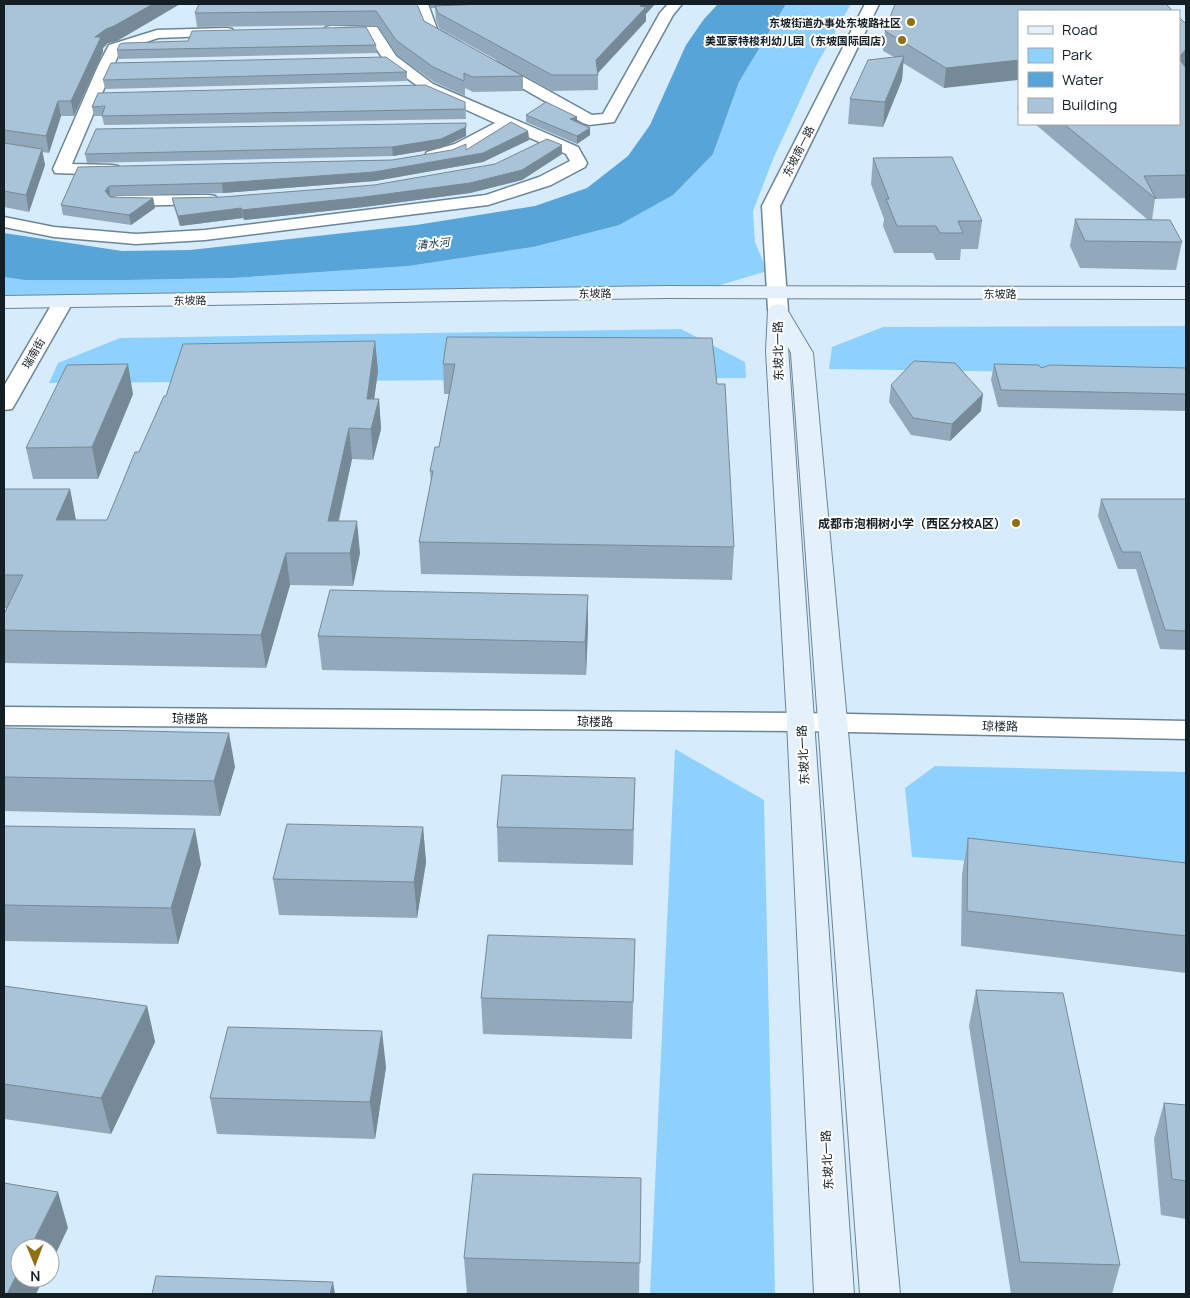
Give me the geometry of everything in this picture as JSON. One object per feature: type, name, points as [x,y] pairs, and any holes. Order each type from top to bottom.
[{"type":"street","points":[[481,59],[588,120],[608,119],[667,13],[675,4]]},
{"type":"street","name":"东坡南一路","points":[[777,301],[771,206],[872,4]]},
{"type":"street","points":[[423,9],[444,14]]},
{"type":"street","points":[[423,9],[431,31],[464,50]]},
{"type":"street","points":[[4,222],[54,232],[136,240],[205,236],[488,200],[545,181],[579,163],[572,151],[428,87],[390,59],[372,30],[313,31]]},
{"type":"street","points":[[129,170],[61,169],[114,48],[156,34],[245,32]]},
{"type":"street","points":[[370,59],[390,59]]},
{"type":"street","points":[[105,66],[125,65]]},
{"type":"street","points":[[408,88],[428,87]]},
{"type":"street","points":[[92,96],[112,95]]},
{"type":"street","points":[[420,159],[446,154],[481,138],[502,125],[473,125]]},
{"type":"street","points":[[77,132],[97,132]]},
{"type":"street","points":[[530,148],[546,140]]},
{"type":"street","points":[[47,159],[64,162]]},
{"type":"street","points":[[118,201],[223,200]]},
{"type":"street","name":"东坡路","points":[[4,317],[58,310],[674,309],[777,301],[1186,293]]},
{"type":"street","name":"东坡路","points":[[777,301],[1186,309]]},
{"type":"street","name":"东坡北一路","points":[[777,301],[777,351],[801,722],[834,1294]]},
{"type":"street","name":"东坡北一路","points":[[777,301],[802,352],[880,1294]]},
{"type":"street","name":"东坡路","points":[[4,302],[58,310]]},
{"type":"street","name":"瑞南街","points":[[4,404],[58,310]]},
{"type":"street","name":"琼楼路","points":[[4,716],[834,722],[1186,730]]},
{"type":"green space","points":[[786,4],[851,4],[816,66],[774,157],[753,211],[755,242],[767,271],[717,286],[518,288],[165,296],[4,296],[4,277],[24,280],[233,278],[409,266],[533,247],[713,154],[739,82]]},
{"type":"green space","points":[[1186,326],[1186,374],[829,369],[832,347],[883,327]]},
{"type":"green space","points":[[681,329],[745,362],[746,378],[49,383],[58,363],[120,338]]},
{"type":"green space","points":[[675,749],[764,800],[775,1294],[650,1294]]},
{"type":"green space","points":[[935,766],[1186,772],[1186,876],[912,857],[905,788]]},
{"type":"water","name":"清水河","points":[[718,4],[786,4],[739,82],[713,154],[673,195],[619,225],[533,247],[409,266],[233,278],[24,280],[4,277],[4,233],[122,251],[190,250],[416,225],[535,206],[587,188],[628,156],[650,125],[686,45],[704,19]]},
{"type":"building","points":[[4,4],[153,4],[106,29],[95,37],[101,37],[71,101],[58,101],[46,136],[4,130]]},
{"type":"building","points":[[199,4],[417,4],[424,21],[523,76],[472,77],[464,73],[464,81],[433,67],[396,40],[376,11],[195,13]]},
{"type":"building","points":[[483,4],[642,4],[640,6],[646,7],[596,60],[598,75],[552,75],[438,13],[435,6]]},
{"type":"building","points":[[895,4],[1166,4],[1172,10],[1018,10],[1018,60],[946,68],[885,31]]},
{"type":"building","points":[[1180,18],[1186,24],[1186,49],[1180,56]]},
{"type":"building","points":[[366,27],[376,45],[117,50],[120,44],[124,43],[188,41],[192,31]]},
{"type":"building","points":[[904,56],[885,102],[850,99],[868,60]]},
{"type":"building","points":[[386,57],[407,72],[103,80],[111,63]]},
{"type":"building","points":[[1180,60],[1186,68],[1186,175],[1144,176],[1156,199],[1065,125],[1180,125]]},
{"type":"building","points":[[425,85],[465,102],[465,109],[102,116],[105,106],[92,107],[98,93]]},
{"type":"building","points":[[546,102],[577,117],[570,119],[590,128],[577,136],[526,115]]},
{"type":"building","points":[[511,122],[528,131],[483,153],[374,172],[222,183],[109,186],[105,191],[110,197],[153,198],[129,215],[61,205],[78,167],[392,160],[452,150],[466,144],[466,150]]},
{"type":"building","points":[[466,123],[466,127],[441,139],[392,147],[85,154],[96,129]]},
{"type":"building","points":[[547,139],[562,145],[522,170],[470,183],[364,197],[242,210],[241,208],[178,216],[172,198],[222,197],[374,185],[495,164]]},
{"type":"building","points":[[4,143],[42,149],[26,195],[4,191]]},
{"type":"building","points":[[952,157],[982,221],[958,221],[963,233],[940,233],[936,226],[897,226],[873,158]]},
{"type":"building","points":[[1075,219],[1170,220],[1182,242],[1085,241]]},
{"type":"building","points":[[447,337],[712,338],[717,384],[725,384],[734,547],[419,542],[433,471],[430,471],[435,447],[439,447],[455,364],[443,364]]},
{"type":"building","points":[[375,341],[367,399],[379,399],[371,429],[349,428],[328,521],[357,521],[350,553],[286,553],[261,635],[4,630],[4,614],[23,575],[4,575],[4,489],[70,489],[56,520],[107,520],[135,452],[139,452],[164,396],[166,396],[183,344]]},
{"type":"building","points":[[914,361],[955,363],[983,394],[952,424],[913,418],[891,385]]},
{"type":"building","points":[[128,364],[92,447],[26,448],[67,365]]},
{"type":"building","points":[[994,364],[1039,365],[1041,368],[1050,365],[1186,368],[1186,394],[1001,390]]},
{"type":"building","points":[[1101,499],[1186,499],[1186,631],[1165,630],[1140,552],[1122,552]]},
{"type":"building","points":[[330,590],[588,595],[585,642],[318,636]]},
{"type":"building","points":[[4,728],[229,733],[214,781],[4,777]]},
{"type":"building","points":[[502,775],[635,778],[633,830],[497,827]]},
{"type":"building","points":[[287,824],[423,827],[414,882],[273,879]]},
{"type":"building","points":[[4,826],[195,829],[171,908],[4,905]]},
{"type":"building","points":[[968,838],[1186,863],[1186,936],[967,911]]},
{"type":"building","points":[[488,935],[635,939],[633,1002],[481,998]]},
{"type":"building","points":[[4,986],[147,1006],[101,1098],[4,1084]]},
{"type":"building","points":[[976,990],[1063,993],[1120,1265],[1020,1262]]},
{"type":"building","points":[[228,1027],[382,1031],[370,1102],[210,1098]]},
{"type":"building","points":[[1164,1103],[1186,1105],[1186,1181],[1172,1179]]},
{"type":"building","points":[[473,1174],[641,1178],[640,1263],[464,1258]]},
{"type":"building","points":[[4,1183],[58,1192],[35,1238],[10,1238],[10,1288],[7,1294],[4,1294]]},
{"type":"building","points":[[156,1276],[333,1282],[330,1294],[152,1294]]},
{"type":"place","name":"东坡街道办事处东坡路社区","points":[[911,22]]},
{"type":"place","name":"美亚蒙特梭利幼儿园（东坡国际园店）","points":[[902,40]]},
{"type":"place","name":"成都市泡桐树小学（西区分校A区）","points":[[1016,523]]}]
